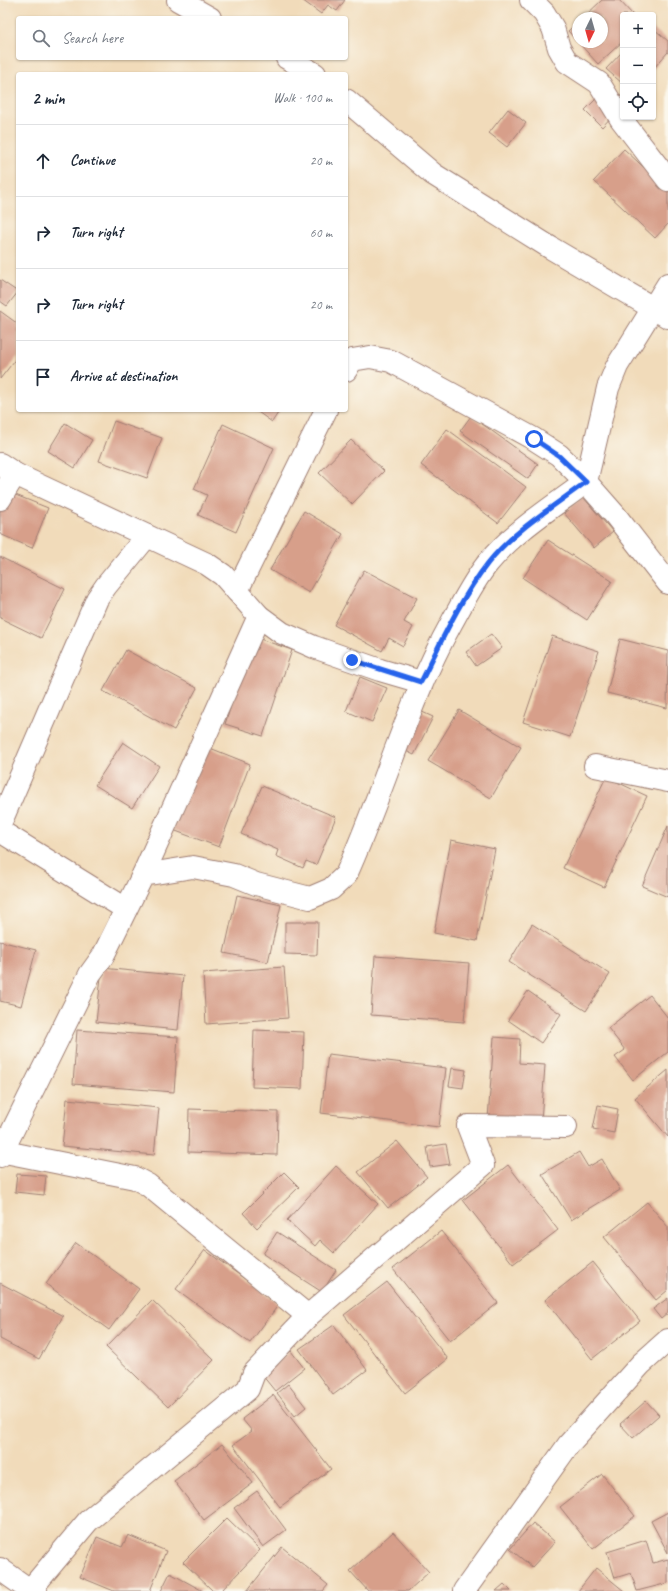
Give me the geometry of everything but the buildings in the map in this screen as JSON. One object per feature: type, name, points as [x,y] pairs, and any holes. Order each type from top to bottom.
[{"type":"street","points":[[178,0],[206,16]]},
{"type":"street","points":[[531,0],[544,13],[553,28],[558,48],[567,62],[599,83],[621,119],[668,180]]},
{"type":"street","points":[[290,60],[312,72]]},
{"type":"street","points":[[348,102],[433,174],[550,248],[660,313]]},
{"type":"street","points":[[143,875],[193,867],[234,875],[256,884],[310,898],[331,889],[346,875],[354,858],[421,682],[466,596],[488,562],[536,519],[586,482],[608,388],[617,366],[660,313],[668,284]]},
{"type":"street","points":[[348,367],[352,360],[370,357],[391,361],[534,439],[559,456],[586,482],[668,583]]},
{"type":"street","points":[[237,591],[325,412]]},
{"type":"street","points":[[0,499],[8,469],[207,564],[223,575],[259,616],[282,632],[314,647],[380,670],[421,682]]},
{"type":"street","points":[[0,824],[97,599],[147,536]]},
{"type":"street","points":[[259,616],[143,875],[103,956],[90,974],[1,1153],[135,1178],[148,1185],[308,1316]]},
{"type":"street","points":[[595,766],[668,781]]},
{"type":"street","points":[[0,831],[126,909]]},
{"type":"street","points":[[0,1569],[33,1590],[88,1521],[248,1389],[254,1373],[308,1316],[483,1165],[468,1126],[566,1127]]},
{"type":"street","points":[[464,1591],[569,1444],[641,1364],[668,1340]]},
{"type":"route","points":[[352,660],[421,682],[466,596],[488,562],[516,535],[586,482],[559,456],[534,439]]}]
